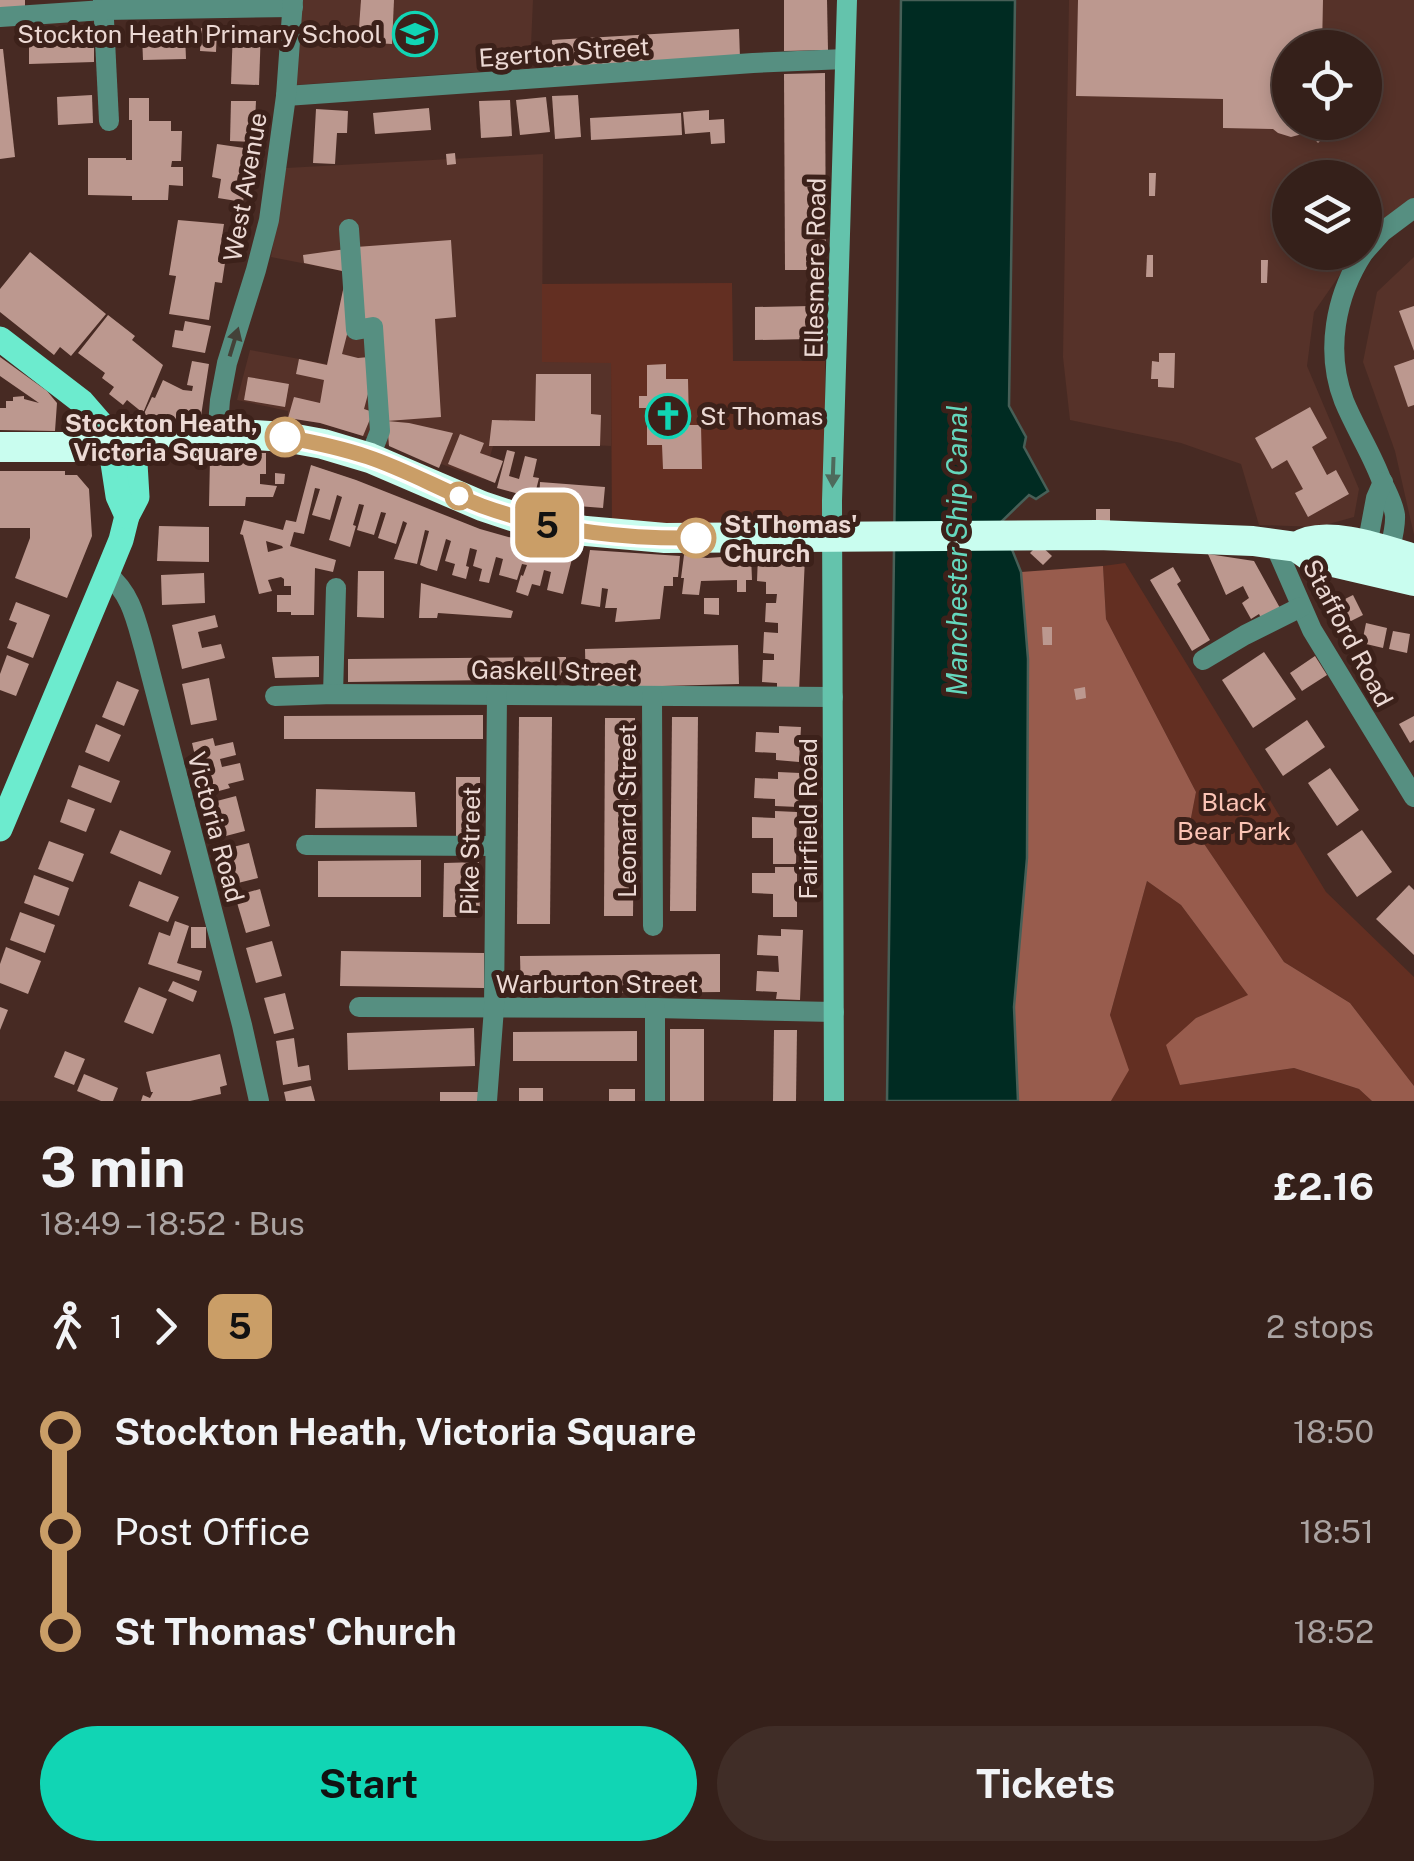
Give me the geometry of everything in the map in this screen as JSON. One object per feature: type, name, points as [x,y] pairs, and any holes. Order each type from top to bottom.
[{"type":"highway","points":[[0,446],[121,447],[254,435],[285,437],[370,458],[482,506],[562,528],[665,538],[1098,535],[1285,545],[1331,539],[1383,560],[1414,580]]},
{"type":"main road","name":"Ellesmere Road","points":[[832,536],[848,0]]},
{"type":"main road","points":[[0,339],[82,402],[121,447],[113,463],[118,496],[127,516],[121,540],[0,829]]},
{"type":"main road","name":"Fairfield Road","points":[[832,536],[834,1101]]},
{"type":"street","points":[[0,17],[103,5],[293,4]]},
{"type":"street","name":"West Avenue","points":[[217,438],[227,363],[267,230],[286,96],[293,4]]},
{"type":"street","points":[[103,5],[109,121]]},
{"type":"street","name":"Egerton Street","points":[[286,96],[845,60]]},
{"type":"street","points":[[1382,232],[1414,208]]},
{"type":"street","points":[[348,229],[356,330],[373,327],[380,431],[374,444]]},
{"type":"street","points":[[1353,270],[1342,297],[1335,332],[1336,366],[1344,401],[1382,482],[1376,498],[1383,560]]},
{"type":"street","name":"Stafford Road","points":[[1285,545],[1301,607],[1414,797]]},
{"type":"street","name":"Victoria Road","points":[[107,574],[128,597],[144,648],[259,1101]]},
{"type":"street","points":[[333,694],[336,588]]},
{"type":"street","points":[[1202,660],[1301,607]]},
{"type":"street","name":"Pike Street","points":[[487,1101],[494,1008],[497,695]]},
{"type":"street","name":"Gaskell Street","points":[[275,696],[832,697]]},
{"type":"street","name":"Leonard Street","points":[[652,696],[653,926]]},
{"type":"street","points":[[306,844],[494,846]]},
{"type":"street","name":"Warburton Street","points":[[359,1007],[834,1012]]},
{"type":"street","points":[[654,1101],[655,1008]]},
{"type":"shaded area","name":"Stockton Heath Primary School","points":[[301,0],[533,0],[530,68],[295,85]]},
{"type":"shaded area","points":[[1069,0],[1414,0],[1414,203],[1382,226],[1382,160],[1272,160],[1272,270],[1343,270],[1314,312],[1307,366],[1359,489],[1354,517],[1318,527],[1259,525],[1241,464],[1181,443],[1070,420],[1063,357]]},
{"type":"shaded area","points":[[543,154],[542,362],[611,362],[611,446],[495,440],[483,479],[363,436],[288,418],[288,411],[237,400],[250,350],[327,364],[347,272],[271,257],[286,168]]},
{"type":"shaded area","points":[[1414,257],[1414,535],[1395,451],[1363,362],[1377,292]]},
{"type":"shaded area","points":[[1103,566],[1106,619],[1196,792],[1190,823],[1284,962],[1350,1003],[1414,1086],[1414,1101],[1372,1101],[1359,1089],[1294,1068],[1180,1085],[1166,1045],[1196,1018],[1248,995],[1181,905],[1147,881],[1110,1015],[1129,1070],[1111,1101],[1018,1101],[1014,1007],[1027,847],[1028,659],[1021,572]]},
{"type":"green space","points":[[732,283],[733,361],[825,361],[825,531],[612,532],[611,363],[542,362],[542,284]]},
{"type":"green space","name":"Black Bear Park","points":[[1125,563],[1326,892],[1414,977],[1414,1086],[1350,1003],[1284,962],[1190,823],[1196,792],[1106,619],[1103,566]]},
{"type":"green space","points":[[1147,881],[1181,905],[1249,996],[1196,1018],[1180,1085],[1294,1068],[1359,1089],[1372,1101],[1111,1101],[1128,1070],[1110,1015]]},
{"type":"water","name":"Manchester Ship Canal","points":[[901,0],[1015,0],[1009,406],[1026,437],[1024,447],[1048,491],[1036,499],[1029,495],[1001,522],[1021,572],[1028,659],[1027,858],[1014,1007],[1018,1101],[887,1101]]},
{"type":"building","points":[[0,0],[25,0],[25,12],[0,13]]},
{"type":"building","points":[[361,0],[394,0],[392,44],[358,42]]},
{"type":"building","points":[[784,0],[827,0],[828,50],[784,51]]},
{"type":"building","points":[[1078,0],[1323,0],[1322,30],[1272,30],[1272,129],[1223,128],[1223,99],[1076,96]]},
{"type":"building","points":[[201,28],[217,29],[216,52],[200,51]]},
{"type":"building","points":[[233,29],[261,29],[259,85],[231,84]]},
{"type":"building","points":[[739,29],[740,58],[553,68],[552,40]]},
{"type":"building","points":[[94,33],[94,62],[29,64],[29,35]]},
{"type":"building","points":[[185,34],[186,59],[143,60],[142,35]]},
{"type":"building","points":[[0,49],[15,157],[0,159]]},
{"type":"building","points":[[825,73],[826,270],[785,270],[784,74]]},
{"type":"building","points":[[92,95],[93,123],[58,125],[57,97]]},
{"type":"building","points":[[578,95],[581,137],[555,139],[552,96]]},
{"type":"building","points":[[546,97],[550,132],[520,135],[516,100]]},
{"type":"building","points":[[129,98],[149,98],[149,121],[171,121],[171,131],[182,131],[181,161],[172,161],[171,167],[183,167],[183,186],[169,185],[168,200],[88,195],[88,158],[132,160]]},
{"type":"building","points":[[510,100],[512,136],[481,138],[479,101]]},
{"type":"building","points":[[231,101],[256,101],[254,142],[230,141]]},
{"type":"building","points":[[429,108],[431,130],[375,134],[373,113]]},
{"type":"building","points":[[316,109],[348,111],[347,133],[337,133],[335,164],[313,163]]},
{"type":"building","points":[[709,110],[709,120],[724,119],[725,143],[711,144],[710,132],[685,134],[683,112]]},
{"type":"building","points":[[681,113],[682,135],[591,140],[590,118]]},
{"type":"building","points":[[217,144],[251,149],[243,202],[218,198],[221,179],[212,177]]},
{"type":"building","points":[[455,153],[456,164],[447,165],[446,154]]},
{"type":"building","points":[[1149,173],[1156,173],[1155,196],[1149,196]]},
{"type":"building","points":[[178,220],[224,224],[218,262],[225,263],[222,283],[215,282],[209,320],[169,314],[176,276],[169,275]]},
{"type":"building","points":[[451,240],[456,317],[435,319],[441,417],[387,421],[362,323],[356,247]]},
{"type":"building","points":[[346,249],[347,272],[304,263],[303,255]]},
{"type":"building","points":[[30,252],[106,314],[71,356],[60,347],[54,355],[0,312],[0,289]]},
{"type":"building","points":[[1147,255],[1153,255],[1153,277],[1146,277]]},
{"type":"building","points":[[1261,260],[1268,260],[1267,283],[1261,283]]},
{"type":"building","points":[[346,276],[350,323],[342,354],[369,357],[372,379],[364,409],[373,412],[363,436],[288,418],[294,397],[320,403],[324,380],[296,374],[299,359],[327,365]]},
{"type":"building","points":[[811,306],[811,339],[755,340],[755,307]]},
{"type":"building","points":[[1414,306],[1414,351],[1399,311]]},
{"type":"building","points":[[108,315],[163,365],[143,413],[127,400],[123,405],[109,394],[114,387],[102,378],[105,373],[78,353]]},
{"type":"building","points":[[185,321],[211,326],[205,353],[172,347],[175,330],[183,331]]},
{"type":"building","points":[[1159,353],[1175,353],[1174,388],[1158,387],[1158,379],[1151,379],[1152,361],[1159,362]]},
{"type":"building","points":[[0,357],[47,391],[57,403],[55,431],[0,430],[0,408],[6,408],[6,401],[24,396],[39,403],[0,376]]},
{"type":"building","points":[[1414,359],[1414,405],[1408,407],[1394,366]]},
{"type":"building","points":[[192,361],[209,364],[201,416],[171,431],[141,420],[163,380],[192,391],[193,386],[187,385]]},
{"type":"building","name":"St Thomas","points":[[666,364],[666,379],[688,379],[689,425],[701,425],[702,469],[663,469],[662,445],[647,445],[647,408],[639,408],[639,396],[647,396],[647,365]]},
{"type":"building","points":[[536,374],[591,374],[591,414],[601,415],[600,446],[489,446],[492,420],[535,421]]},
{"type":"building","points":[[248,377],[289,384],[285,407],[244,400]]},
{"type":"building","points":[[1310,407],[1327,438],[1312,447],[1327,475],[1336,470],[1349,494],[1308,517],[1295,493],[1303,489],[1287,460],[1272,469],[1255,438]]},
{"type":"building","points":[[387,421],[453,433],[439,468],[389,446]]},
{"type":"building","points":[[460,434],[484,443],[480,453],[503,461],[495,483],[448,464]]},
{"type":"building","points":[[507,450],[515,452],[509,476],[519,479],[525,456],[537,459],[533,477],[539,478],[534,498],[497,488]]},
{"type":"building","points":[[213,453],[266,453],[266,474],[260,474],[260,484],[277,486],[273,497],[246,497],[245,506],[209,506]]},
{"type":"building","points":[[311,465],[480,529],[573,555],[563,594],[547,590],[551,572],[544,570],[540,586],[532,584],[528,596],[516,592],[527,565],[522,564],[517,580],[499,575],[503,559],[496,557],[489,583],[479,581],[482,569],[473,566],[477,550],[470,548],[466,579],[452,575],[455,564],[445,561],[451,541],[446,539],[437,571],[420,565],[429,531],[425,530],[417,564],[394,559],[407,523],[403,521],[396,544],[378,538],[386,513],[381,512],[374,535],[357,530],[364,505],[359,504],[350,547],[329,540],[342,497],[337,495],[330,520],[312,515],[320,489],[315,488],[304,534],[294,532],[290,546],[336,560],[333,572],[315,568],[314,615],[291,615],[277,612],[277,595],[291,595],[291,586],[284,586],[281,577],[268,580],[272,591],[259,594],[240,534],[244,520],[283,530],[286,520],[296,522]],"holes":[[[266,541],[282,546],[268,552]]]},
{"type":"building","points":[[0,471],[65,471],[65,475],[77,475],[89,489],[92,536],[67,598],[15,578],[30,528],[0,528]]},
{"type":"building","points":[[275,473],[285,474],[284,484],[275,484]]},
{"type":"building","points":[[540,482],[605,487],[603,508],[539,503]]},
{"type":"building","points":[[1096,509],[1110,509],[1110,522],[1096,521]]},
{"type":"building","points":[[159,526],[209,527],[209,562],[157,561]]},
{"type":"building","points":[[1039,544],[1052,556],[1043,565],[1030,553]]},
{"type":"building","points":[[590,550],[680,556],[678,577],[673,577],[673,586],[664,586],[660,619],[615,622],[617,608],[605,608],[608,589],[602,588],[600,607],[581,604]]},
{"type":"building","points":[[1208,554],[1254,561],[1280,608],[1251,619],[1242,603],[1249,598],[1243,586],[1226,595]]},
{"type":"building","points":[[684,555],[751,555],[752,580],[746,580],[746,592],[737,592],[737,580],[701,581],[699,595],[682,594]]},
{"type":"building","points":[[758,555],[805,557],[799,692],[777,691],[777,683],[762,682],[763,660],[774,660],[774,654],[763,653],[764,632],[778,633],[778,623],[765,622],[766,603],[776,603],[777,594],[766,594],[766,582],[757,581]]},
{"type":"building","points":[[1173,567],[1181,581],[1177,584],[1210,640],[1192,651],[1150,580]]},
{"type":"building","points":[[358,571],[384,571],[384,618],[357,617]]},
{"type":"building","points":[[204,573],[205,603],[162,605],[161,575]]},
{"type":"building","points":[[421,583],[513,611],[511,618],[438,613],[437,618],[419,618]]},
{"type":"building","points":[[1353,595],[1363,615],[1345,624],[1335,604]]},
{"type":"building","points":[[704,598],[719,598],[719,615],[704,614]]},
{"type":"building","points":[[16,602],[50,615],[33,658],[7,648],[17,623],[9,620]]},
{"type":"building","points":[[215,615],[218,627],[198,632],[202,648],[221,644],[225,658],[182,669],[172,625]]},
{"type":"building","points":[[1366,623],[1387,628],[1383,648],[1362,643]]},
{"type":"building","points":[[1042,627],[1052,627],[1052,645],[1043,645]]},
{"type":"building","points":[[1393,631],[1410,634],[1407,653],[1389,649]]},
{"type":"building","points":[[738,645],[739,684],[586,688],[585,649]]},
{"type":"building","points":[[1264,652],[1296,699],[1253,728],[1222,680]]},
{"type":"building","points":[[7,655],[29,664],[16,696],[0,690],[0,674]]},
{"type":"building","points":[[319,656],[319,677],[275,678],[272,657]]},
{"type":"building","points":[[1315,656],[1327,675],[1302,691],[1290,673]]},
{"type":"building","points":[[566,657],[567,679],[348,682],[348,659]]},
{"type":"building","points":[[209,678],[217,720],[191,725],[182,684]]},
{"type":"building","points":[[117,681],[139,690],[124,726],[102,717]]},
{"type":"building","points":[[1085,687],[1086,698],[1076,700],[1074,689]]},
{"type":"building","points":[[483,715],[483,739],[284,739],[284,716]]},
{"type":"building","points":[[1414,716],[1414,740],[1410,743],[1399,724]]},
{"type":"building","points":[[519,717],[552,717],[550,924],[517,924]]},
{"type":"building","points":[[672,717],[698,717],[696,911],[670,911]]},
{"type":"building","points":[[605,718],[635,718],[633,916],[604,916]]},
{"type":"building","points":[[1307,720],[1325,747],[1283,776],[1265,749]]},
{"type":"building","points":[[96,724],[121,735],[109,762],[85,752]]},
{"type":"building","points":[[779,726],[801,727],[799,762],[776,760],[776,753],[755,752],[756,732],[779,733]]},
{"type":"building","points":[[213,738],[215,746],[233,742],[236,755],[220,759],[222,767],[240,763],[244,780],[204,795],[192,743]]},
{"type":"building","points":[[79,765],[120,781],[111,803],[71,787]]},
{"type":"building","points":[[1330,768],[1359,810],[1337,826],[1308,783]]},
{"type":"building","points":[[778,772],[800,773],[798,807],[775,806],[775,799],[754,798],[755,778],[778,779]]},
{"type":"building","points":[[456,777],[480,777],[480,837],[456,837]]},
{"type":"building","points":[[316,789],[415,792],[417,827],[315,828]]},
{"type":"building","points":[[236,796],[245,831],[222,837],[213,802]]},
{"type":"building","points":[[68,799],[95,809],[86,832],[60,822]]},
{"type":"building","points":[[775,811],[797,812],[796,864],[773,864],[773,838],[752,838],[752,817],[775,818]]},
{"type":"building","points":[[120,830],[171,851],[161,875],[110,853]]},
{"type":"building","points":[[1362,830],[1392,872],[1357,897],[1327,854]]},
{"type":"building","points":[[49,841],[84,854],[73,882],[38,869]]},
{"type":"building","points":[[249,843],[258,878],[234,884],[225,849]]},
{"type":"building","points":[[421,860],[421,897],[318,897],[318,861]]},
{"type":"building","points":[[479,862],[480,917],[443,917],[444,863]]},
{"type":"building","points":[[775,867],[797,867],[797,917],[773,917],[773,894],[752,893],[752,873],[775,873]]},
{"type":"building","points":[[34,875],[69,888],[59,916],[24,903]]},
{"type":"building","points":[[139,881],[179,897],[168,922],[129,906]]},
{"type":"building","points":[[1409,885],[1414,890],[1414,955],[1376,919]]},
{"type":"building","points":[[260,889],[270,926],[246,933],[235,896]]},
{"type":"building","points":[[20,912],[55,925],[45,953],[10,940]]},
{"type":"building","points":[[175,921],[189,926],[177,963],[202,971],[199,981],[148,964],[159,932],[170,936]]},
{"type":"building","points":[[191,927],[206,927],[206,948],[191,948]]},
{"type":"building","points":[[781,929],[803,930],[800,1000],[776,999],[777,992],[756,991],[757,971],[779,972],[778,956],[757,955],[758,935],[781,936]]},
{"type":"building","points":[[272,941],[282,976],[256,983],[246,948]]},
{"type":"building","points":[[6,947],[41,961],[28,994],[0,983],[0,964]]},
{"type":"building","points":[[341,951],[484,953],[484,988],[340,986]]},
{"type":"building","points":[[720,954],[720,992],[521,994],[520,956]]},
{"type":"building","points":[[173,981],[197,991],[193,1002],[168,991]]},
{"type":"building","points":[[139,987],[167,999],[153,1034],[124,1022]]},
{"type":"building","points":[[285,993],[294,1029],[274,1034],[264,998]]},
{"type":"building","points":[[0,1007],[8,1010],[0,1030]]},
{"type":"building","points":[[474,1028],[475,1066],[348,1070],[347,1033]]},
{"type":"building","points":[[670,1029],[704,1029],[704,1101],[670,1101]]},
{"type":"building","points":[[774,1030],[797,1030],[796,1101],[773,1101]]},
{"type":"building","points":[[637,1031],[637,1061],[513,1061],[513,1032]]},
{"type":"building","points":[[294,1038],[298,1067],[309,1065],[311,1080],[283,1085],[276,1041]]},
{"type":"building","points":[[65,1051],[85,1059],[74,1085],[54,1077]]},
{"type":"building","points":[[220,1054],[227,1085],[220,1087],[221,1094],[190,1101],[141,1101],[143,1095],[150,1098],[153,1092],[146,1072]]},
{"type":"building","points":[[84,1074],[118,1088],[113,1101],[101,1101],[77,1091]]},
{"type":"building","points":[[311,1086],[315,1101],[286,1101],[284,1092]]},
{"type":"building","points":[[519,1088],[543,1088],[543,1101],[519,1101]]},
{"type":"building","points":[[609,1089],[635,1089],[635,1101],[609,1101]]},
{"type":"building","points":[[440,1092],[479,1092],[479,1101],[440,1101]]},
{"type":"bus line","name":"5","points":[[285,437],[370,458],[482,506],[537,523],[613,535],[696,538]]},
{"type":"place","name":"Stockton Heath Primary School","points":[[415,34]]},
{"type":"place","name":"St Thomas","points":[[668,416]]},
{"type":"place","name":"Stockton Heath, Victoria Square","points":[[285,437]]},
{"type":"place","name":"St Thomas' Church","points":[[696,538]]}]
